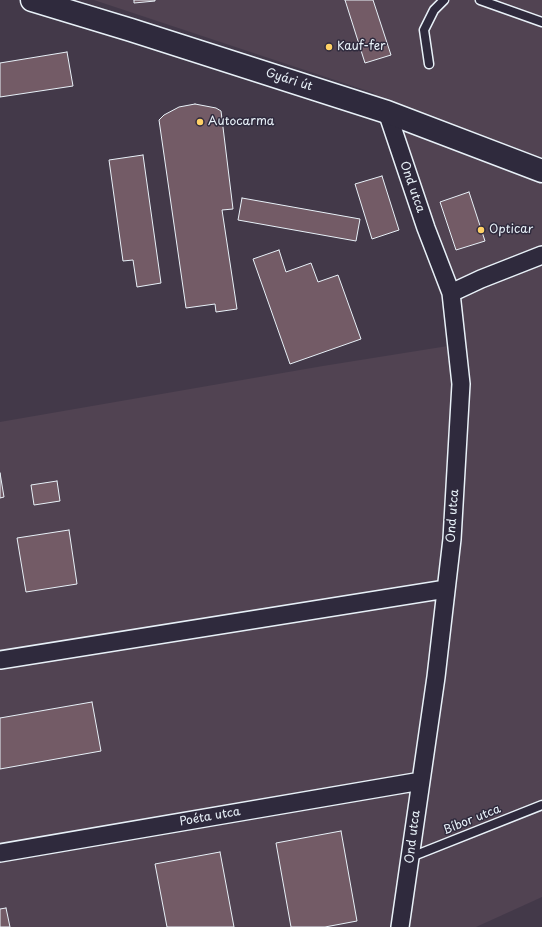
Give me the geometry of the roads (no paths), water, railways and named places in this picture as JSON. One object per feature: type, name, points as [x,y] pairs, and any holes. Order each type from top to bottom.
[{"type":"street","name":"Gyári út","points":[[40,1],[387,112],[542,171]]},
{"type":"street","name":"Ond utca","points":[[387,112],[426,228],[451,293],[461,384],[452,539],[436,677],[400,927]]},
{"type":"street","points":[[451,293],[481,279],[542,255]]},
{"type":"street","points":[[0,660],[446,590]]},
{"type":"street","name":"Poéta utca","points":[[0,852],[421,781]]},
{"type":"lane","points":[[429,64],[424,30],[434,10],[444,0]]},
{"type":"lane","points":[[480,0],[542,22]]},
{"type":"lane","name":"Bíbor utca","points":[[411,857],[542,805]]},
{"type":"place","name":"Kauf-fer","points":[[329,47]]},
{"type":"place","name":"Autocarma","points":[[200,122]]},
{"type":"place","name":"Opticar","points":[[481,230]]}]
